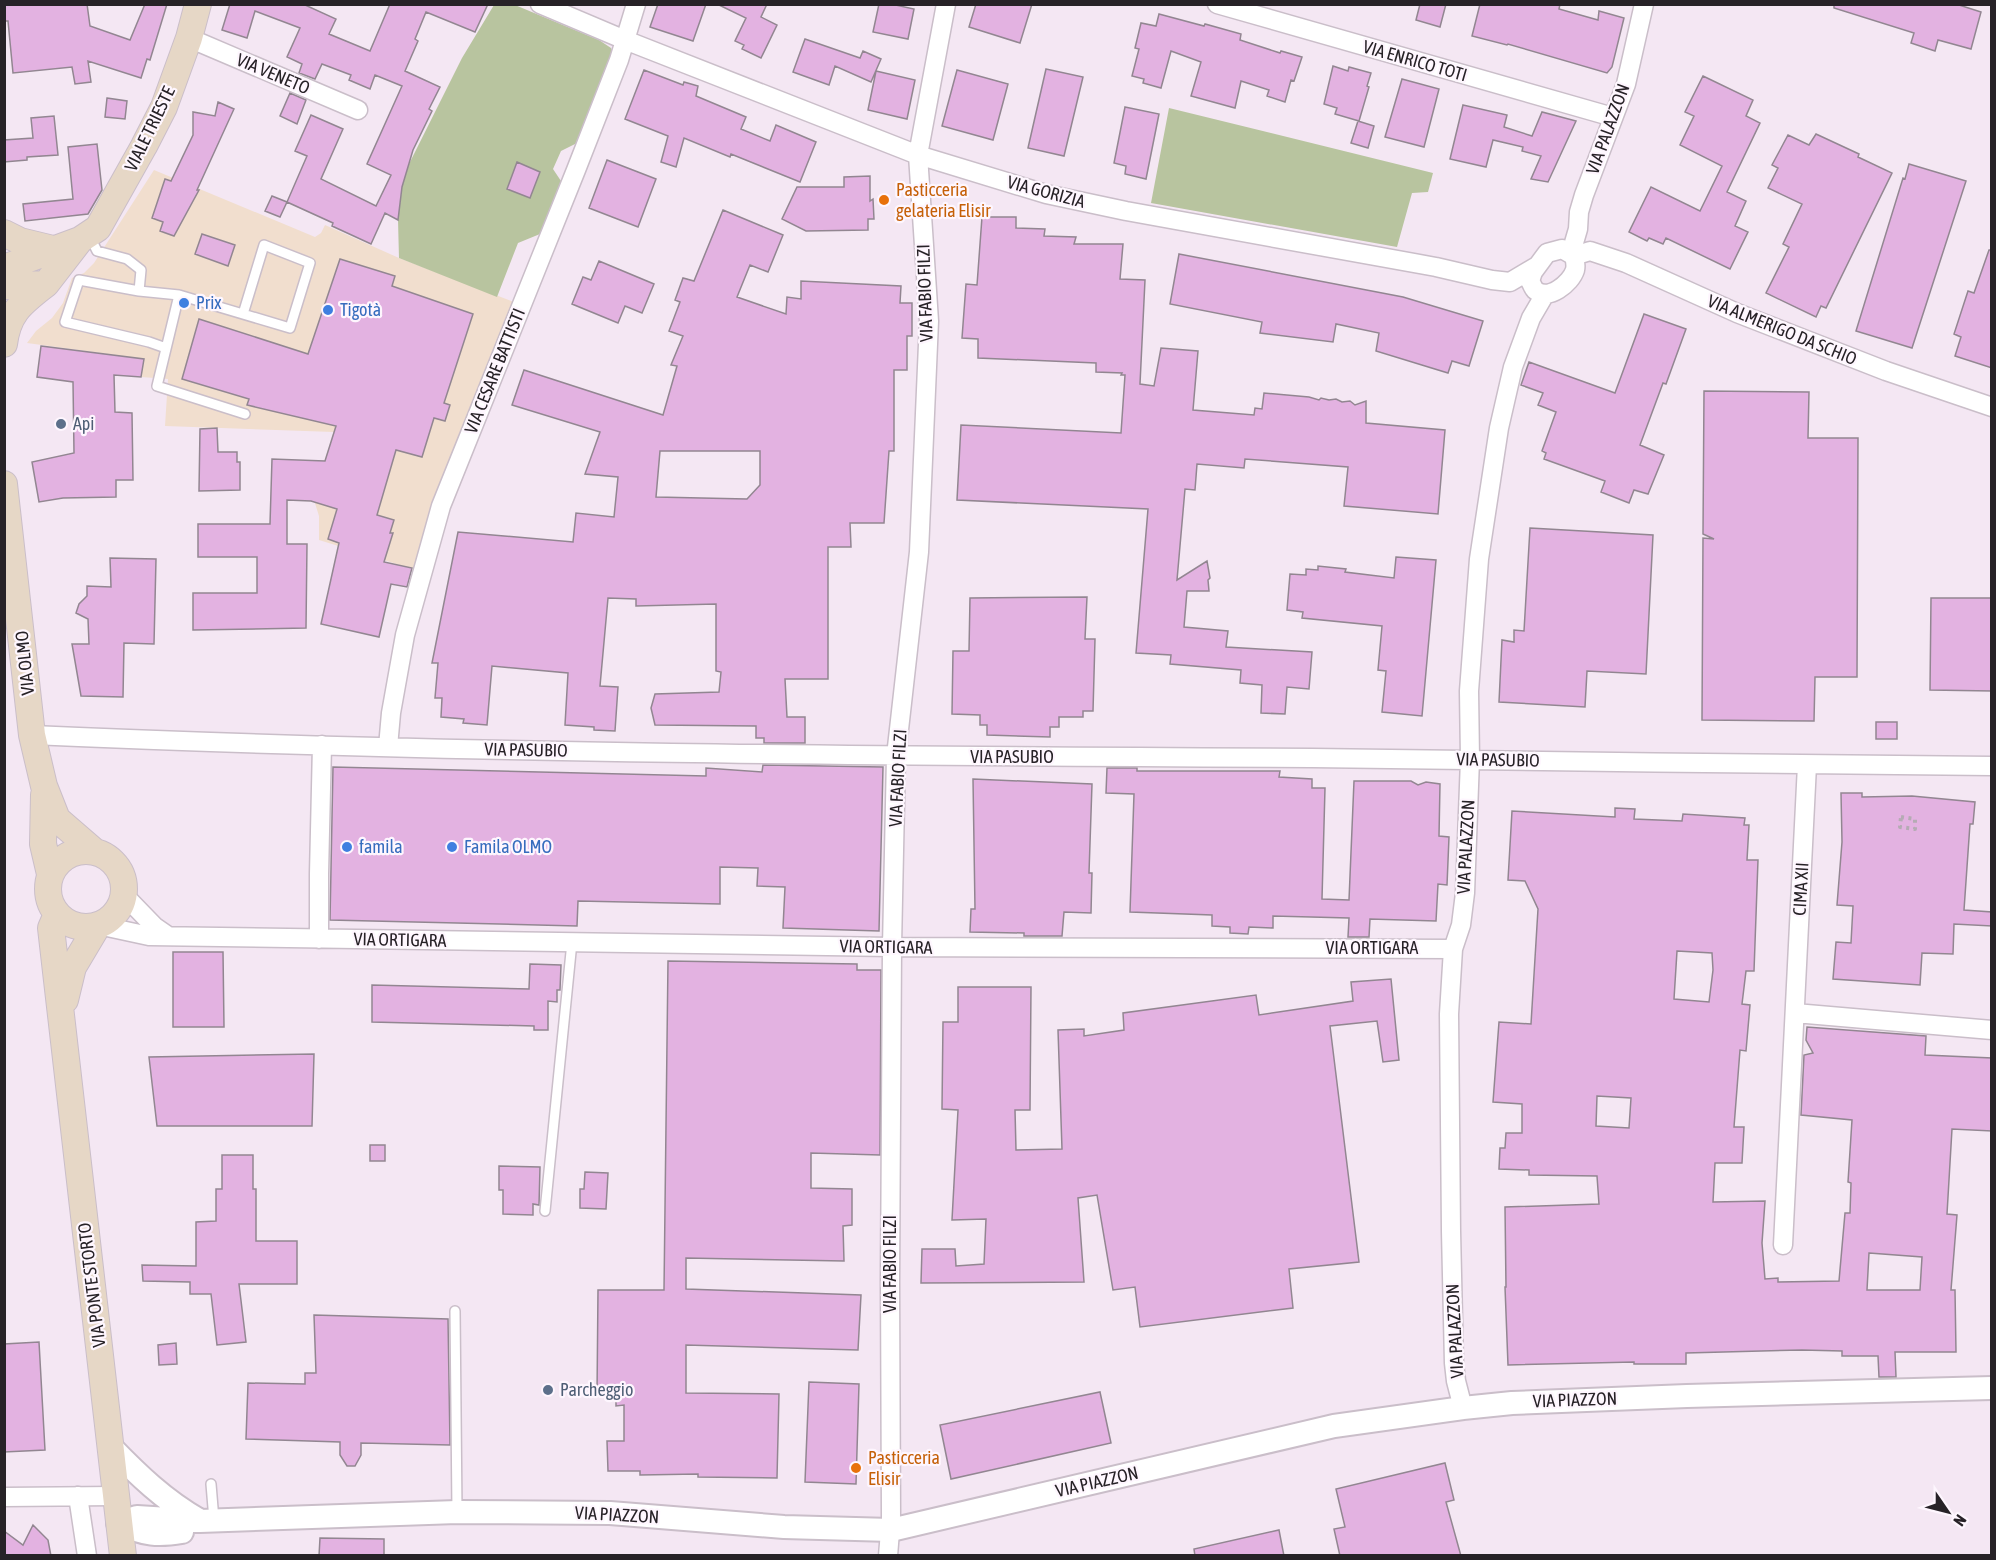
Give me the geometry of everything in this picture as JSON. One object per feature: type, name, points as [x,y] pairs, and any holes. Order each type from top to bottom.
[{"type":"main road","name":"VIALE TRIESTE","points":[[4,344],[6,329],[19,305],[46,284],[84,237],[98,228],[164,107],[189,38],[198,4]]},
{"type":"main road","points":[[4,233],[20,241],[53,249]]},
{"type":"main road","points":[[4,268],[84,237]]},
{"type":"main road","points":[[4,286],[46,284]]},
{"type":"main road","name":"VIA OLMO","points":[[4,484],[32,735],[42,778]]},
{"type":"main road","points":[[42,778],[57,819],[94,851]]},
{"type":"main road","name":"VIA PONTE STORTO","points":[[42,778],[43,844],[50,874],[48,895],[57,914],[51,928],[123,1556]]},
{"type":"main road","points":[[50,874],[68,855],[81,850],[94,851],[105,855],[121,872],[124,895]]},
{"type":"main road","name":"VIA PONTE STORTO","points":[[61,1015],[73,967],[98,925],[115,914],[124,895]]},
{"type":"main road","points":[[57,914],[66,922],[78,926],[98,925]]},
{"type":"street","name":"VIA GORIZIA","points":[[540,4],[625,40],[918,155],[1046,194],[1437,267],[1492,280],[1510,282],[1537,266]]},
{"type":"street","name":"VIA CESARE BATTISTI","points":[[388,747],[391,713],[405,635],[441,506],[576,170],[625,40],[636,4]]},
{"type":"street","name":"VIA FABIO FILZI","points":[[888,1556],[891,1530],[892,947],[896,756],[919,552],[928,321],[918,155],[946,4]]},
{"type":"street","name":"VIA ENRICO TOTI","points":[[1217,4],[1613,117]]},
{"type":"street","name":"VIA PALAZZON","points":[[1573,254],[1584,195],[1626,84],[1644,4]]},
{"type":"street","name":"VIA VENETO","points":[[189,38],[357,110]]},
{"type":"street","points":[[1562,249],[1573,254],[1575,269],[1571,277],[1556,291],[1545,294],[1536,291],[1530,281],[1533,272],[1547,253],[1562,249]]},
{"type":"street","name":"VIA ALMERIGO DA SCHIO","points":[[1573,254],[1590,251],[1626,263],[1695,295],[1886,371],[1992,407]]},
{"type":"street","name":"VIA PALAZZON","points":[[1463,1408],[1454,1363],[1449,1014],[1453,948],[1461,924],[1465,893],[1470,759],[1469,691],[1479,559],[1499,428],[1513,368],[1531,318],[1545,294]]},
{"type":"street","name":"VIA PASUBIO","points":[[32,735],[211,743],[896,756],[1470,759],[1992,766]]},
{"type":"street","points":[[319,939],[322,745]]},
{"type":"street","name":"CIMA XII","points":[[1784,1245],[1807,765]]},
{"type":"street","points":[[124,895],[155,927],[168,936]]},
{"type":"street","points":[[98,925],[149,936],[168,936]]},
{"type":"street","name":"VIA ORTIGARA","points":[[168,936],[892,947],[1453,948]]},
{"type":"street","points":[[1795,1013],[1992,1030]]},
{"type":"street","name":"VIA PIAZZON","points":[[118,1523],[159,1536],[199,1524],[457,1512],[610,1513],[784,1527],[891,1530],[1334,1426],[1463,1408],[1512,1402],[1992,1388]]},
{"type":"street","points":[[110,1446],[140,1476],[199,1524],[159,1556]]},
{"type":"street","points":[[78,1496],[87,1556]]},
{"type":"street","points":[[4,1497],[115,1496]]},
{"type":"lane","points":[[84,237],[98,251],[128,259],[141,270],[139,291]]},
{"type":"lane","points":[[166,348],[65,322],[79,280],[139,291],[179,295],[290,328],[310,263],[264,245],[243,314]]},
{"type":"lane","points":[[179,295],[157,386],[245,414]]},
{"type":"lane","points":[[545,1211],[572,942]]},
{"type":"lane","points":[[455,1311],[457,1512]]},
{"type":"lane","points":[[199,1524],[211,1484]]},
{"type":"path","points":[[1900,817],[1915,819],[1915,829],[1900,827],[1900,817]]},
{"type":"shaded area","points":[[154,170],[315,237],[321,233],[325,225],[399,258],[514,302],[416,570],[319,540],[319,516],[314,500],[315,489],[334,432],[165,426],[168,379],[141,377],[144,359],[27,343],[36,331],[52,318],[63,303],[72,278],[84,273],[94,263]]},
{"type":"green space","points":[[494,5],[515,5],[599,40],[611,48],[614,55],[579,142],[561,151],[553,169],[561,181],[540,234],[518,243],[497,297],[399,258],[398,220],[402,187],[409,164],[462,58]]},
{"type":"green space","points":[[1169,108],[1433,173],[1428,192],[1412,193],[1397,247],[1151,203]]},
{"type":"building","points":[[4,4],[87,4],[90,26],[130,40],[145,4],[167,4],[150,60],[147,59],[141,78],[88,61],[91,82],[75,84],[72,67],[13,73],[8,21],[4,21]]},
{"type":"building","points":[[230,4],[303,4],[336,19],[329,34],[370,51],[390,4],[488,4],[475,32],[426,12],[415,39],[418,41],[405,71],[440,87],[429,109],[432,111],[413,150],[402,187],[398,220],[385,213],[371,244],[287,202],[307,156],[295,151],[311,115],[343,129],[321,179],[376,206],[391,175],[367,164],[402,86],[375,75],[370,89],[349,80],[351,75],[322,64],[315,79],[299,73],[302,64],[287,57],[300,28],[255,11],[247,38],[222,30]]},
{"type":"building","points":[[658,4],[706,4],[693,41],[650,27]]},
{"type":"building","points":[[717,4],[767,4],[761,17],[777,25],[761,58],[742,49],[744,45],[735,41],[746,18]]},
{"type":"building","points":[[879,4],[914,9],[908,39],[873,32]]},
{"type":"building","points":[[976,4],[1032,4],[1020,43],[969,27]]},
{"type":"building","points":[[1420,4],[1446,4],[1440,27],[1416,20]]},
{"type":"building","points":[[1480,4],[1560,4],[1559,9],[1598,20],[1599,11],[1624,18],[1612,67],[1607,73],[1508,44],[1472,36]]},
{"type":"building","points":[[1834,4],[1956,4],[1981,12],[1971,49],[1938,40],[1935,51],[1911,43],[1914,33],[1834,8]]},
{"type":"building","points":[[1159,14],[1241,34],[1240,40],[1280,53],[1281,51],[1302,57],[1294,81],[1291,80],[1285,102],[1267,96],[1269,90],[1241,81],[1235,108],[1191,96],[1201,62],[1171,51],[1161,88],[1143,83],[1144,79],[1132,76],[1139,49],[1135,48],[1141,23],[1156,26]]},
{"type":"building","points":[[805,39],[860,58],[863,51],[881,59],[871,82],[835,66],[829,85],[793,72]]},
{"type":"building","points":[[1333,66],[1348,71],[1349,67],[1371,73],[1359,121],[1335,114],[1337,108],[1324,104]]},
{"type":"building","points":[[1046,69],[1083,77],[1064,156],[1028,148]]},
{"type":"building","points":[[644,70],[683,85],[684,82],[698,86],[696,96],[746,117],[741,129],[770,141],[776,125],[816,142],[800,182],[684,138],[676,167],[661,162],[668,136],[625,119]]},
{"type":"building","points":[[957,70],[1008,84],[993,140],[942,126]]},
{"type":"building","points":[[876,71],[915,80],[907,119],[868,110]]},
{"type":"building","points":[[1703,76],[1753,100],[1746,116],[1760,123],[1727,192],[1746,201],[1735,226],[1748,232],[1730,269],[1666,238],[1663,244],[1649,238],[1647,241],[1629,232],[1651,187],[1700,211],[1722,166],[1680,145],[1694,116],[1685,112]]},
{"type":"building","points":[[1402,79],[1439,89],[1424,147],[1385,137]]},
{"type":"building","points":[[290,93],[306,100],[297,124],[280,116]]},
{"type":"building","points":[[107,98],[127,101],[125,119],[105,117]]},
{"type":"building","points":[[218,102],[234,109],[197,190],[199,190],[174,236],[160,231],[163,222],[152,218],[165,179],[171,181],[193,135],[193,112],[215,116]]},
{"type":"building","points":[[1463,105],[1507,115],[1504,127],[1532,136],[1542,112],[1576,121],[1548,182],[1531,179],[1541,156],[1522,151],[1523,147],[1493,140],[1486,167],[1450,159]]},
{"type":"building","points":[[1125,107],[1159,114],[1146,179],[1125,174],[1126,166],[1114,163]]},
{"type":"building","points":[[54,116],[58,155],[27,157],[27,160],[4,162],[4,140],[33,138],[31,118]]},
{"type":"building","points":[[1358,121],[1374,126],[1368,148],[1351,143]]},
{"type":"building","points":[[1816,134],[1859,154],[1858,157],[1892,173],[1826,308],[1821,306],[1816,317],[1766,293],[1789,247],[1783,244],[1802,204],[1768,188],[1778,168],[1772,165],[1788,135],[1809,145]]},
{"type":"building","points":[[97,144],[102,190],[88,214],[25,221],[23,204],[73,199],[68,147]]},
{"type":"building","points":[[607,160],[656,179],[638,227],[589,208]]},
{"type":"building","points":[[517,162],[540,172],[530,198],[507,189]]},
{"type":"building","points":[[1909,164],[1966,181],[1912,348],[1856,331]]},
{"type":"building","points":[[870,176],[870,201],[873,199],[874,219],[868,219],[868,230],[806,231],[782,219],[797,187],[844,187],[844,177]]},
{"type":"building","points":[[272,196],[287,202],[280,217],[265,211]]},
{"type":"building","points":[[723,210],[783,235],[768,272],[750,265],[737,297],[786,314],[787,297],[801,299],[801,281],[901,286],[900,303],[912,303],[912,336],[907,336],[907,370],[894,370],[894,451],[889,451],[884,523],[850,523],[851,547],[828,547],[828,679],[785,679],[787,717],[805,717],[805,743],[764,743],[764,738],[756,738],[756,726],[655,725],[651,708],[655,694],[719,692],[721,672],[716,671],[716,604],[636,606],[636,599],[608,598],[600,686],[618,687],[615,731],[565,725],[568,673],[492,666],[487,725],[463,723],[464,719],[441,717],[442,698],[435,698],[438,663],[432,663],[458,532],[573,542],[576,513],[614,517],[618,477],[585,474],[600,432],[512,405],[524,370],[663,415],[677,366],[671,365],[683,336],[669,331],[680,302],[675,300],[683,278],[694,281]],"holes":[[[660,451],[760,451],[760,485],[747,499],[656,497]]]},
{"type":"building","points":[[982,217],[1016,217],[1016,228],[1045,229],[1044,236],[1076,237],[1074,244],[1123,244],[1120,279],[1145,280],[1140,384],[1154,386],[1161,348],[1198,351],[1193,410],[1254,415],[1255,408],[1262,409],[1264,393],[1319,400],[1321,398],[1336,399],[1342,402],[1350,401],[1355,405],[1366,401],[1366,423],[1445,430],[1438,514],[1344,506],[1348,467],[1245,459],[1244,468],[1197,464],[1195,490],[1185,489],[1177,580],[1207,561],[1210,578],[1208,580],[1209,591],[1187,591],[1184,627],[1228,631],[1226,647],[1312,652],[1309,689],[1287,687],[1285,714],[1261,713],[1262,685],[1240,683],[1241,670],[1170,664],[1171,655],[1136,653],[1148,509],[957,500],[961,425],[1121,433],[1125,375],[1121,375],[1122,373],[1096,372],[1096,363],[978,358],[978,339],[962,338],[966,284],[977,285]]},
{"type":"building","points":[[202,234],[235,245],[228,266],[195,254]]},
{"type":"building","points":[[1989,250],[1992,250],[1992,368],[1955,356],[1961,337],[1954,334],[1968,291],[1974,293]]},
{"type":"building","points":[[1179,254],[1403,297],[1483,321],[1469,366],[1452,361],[1448,373],[1376,351],[1379,333],[1336,324],[1333,342],[1260,333],[1262,322],[1170,304]]},
{"type":"building","points":[[340,259],[395,276],[392,286],[473,314],[444,403],[450,405],[445,421],[434,418],[422,457],[396,450],[377,515],[394,520],[390,533],[393,533],[384,562],[412,568],[407,587],[391,584],[379,637],[321,624],[339,543],[328,539],[337,509],[311,501],[287,500],[287,544],[307,544],[306,628],[193,630],[193,593],[257,593],[257,557],[198,557],[198,524],[270,524],[272,459],[325,461],[336,426],[247,405],[249,399],[182,379],[199,319],[308,354]]},
{"type":"building","points":[[599,261],[654,284],[642,313],[625,306],[618,323],[572,304],[583,277],[591,280]]},
{"type":"building","points":[[1644,314],[1686,329],[1640,445],[1664,455],[1648,494],[1634,490],[1629,503],[1601,492],[1605,481],[1544,459],[1546,453],[1542,451],[1556,412],[1538,405],[1543,393],[1521,385],[1529,362],[1615,393]]},
{"type":"building","points":[[41,346],[144,359],[141,377],[114,375],[115,412],[132,413],[133,480],[116,480],[116,497],[63,498],[39,502],[32,462],[74,453],[73,382],[37,377]]},
{"type":"building","points":[[1704,391],[1809,392],[1808,438],[1858,438],[1857,677],[1815,677],[1814,721],[1702,720],[1703,538],[1714,539],[1703,534]]},
{"type":"building","points":[[217,428],[218,452],[237,452],[237,462],[240,462],[240,490],[199,491],[200,429]]},
{"type":"building","points":[[1530,528],[1653,535],[1646,674],[1587,671],[1585,707],[1499,702],[1502,640],[1514,642],[1514,630],[1524,631]]},
{"type":"building","points":[[1396,557],[1436,560],[1422,716],[1382,712],[1386,671],[1378,670],[1382,626],[1302,618],[1303,612],[1287,610],[1290,574],[1306,575],[1306,569],[1318,570],[1318,566],[1394,578]]},
{"type":"building","points":[[110,558],[156,559],[154,644],[124,643],[123,697],[81,696],[72,644],[89,644],[88,619],[76,613],[79,604],[87,596],[87,586],[111,587]]},
{"type":"building","points":[[1087,597],[1085,639],[1095,639],[1093,711],[1083,711],[1083,717],[1059,717],[1059,727],[1050,727],[1050,737],[987,735],[987,725],[980,725],[980,715],[952,714],[953,651],[969,651],[970,598]]},
{"type":"building","points":[[1931,598],[1992,598],[1992,691],[1930,690]]},
{"type":"building","points":[[1876,722],[1897,722],[1897,739],[1876,739]]},
{"type":"building","points":[[763,765],[883,767],[879,931],[783,928],[785,887],[757,886],[758,868],[720,867],[720,904],[578,901],[577,926],[330,920],[333,767],[706,776],[706,768],[762,772]]},
{"type":"building","points":[[1107,768],[1137,768],[1137,771],[1280,771],[1279,777],[1312,779],[1312,788],[1325,788],[1322,899],[1349,900],[1354,781],[1411,781],[1418,785],[1426,782],[1440,784],[1439,836],[1449,837],[1447,885],[1438,884],[1436,921],[1370,919],[1369,937],[1348,937],[1349,918],[1273,916],[1273,928],[1249,927],[1248,934],[1230,933],[1230,927],[1212,926],[1212,915],[1130,912],[1134,794],[1106,793]]},
{"type":"building","points":[[973,779],[1092,784],[1089,873],[1092,873],[1091,913],[1064,912],[1062,936],[970,932],[971,909],[975,909]]},
{"type":"building","points":[[1841,793],[1862,793],[1862,797],[1912,796],[1975,802],[1973,824],[1970,824],[1964,910],[1992,912],[1992,926],[1954,924],[1953,954],[1922,953],[1920,985],[1833,979],[1836,942],[1851,943],[1853,906],[1837,905],[1842,842]]},
{"type":"building","points":[[1615,808],[1635,809],[1634,819],[1682,821],[1683,814],[1745,818],[1744,825],[1749,825],[1747,860],[1758,860],[1754,971],[1746,971],[1742,1004],[1750,1005],[1746,1051],[1740,1050],[1734,1127],[1744,1127],[1742,1163],[1715,1163],[1713,1202],[1765,1201],[1762,1243],[1765,1279],[1778,1278],[1778,1282],[1839,1281],[1845,1213],[1850,1213],[1851,1183],[1848,1182],[1852,1120],[1801,1115],[1804,1055],[1813,1053],[1806,1040],[1807,1027],[1926,1036],[1925,1055],[1992,1058],[1992,1131],[1952,1129],[1947,1214],[1957,1215],[1951,1290],[1955,1290],[1956,1352],[1895,1352],[1896,1377],[1879,1377],[1878,1356],[1842,1356],[1842,1351],[1686,1353],[1686,1364],[1634,1364],[1634,1362],[1508,1365],[1505,1207],[1599,1204],[1597,1176],[1529,1175],[1529,1170],[1499,1169],[1500,1148],[1505,1148],[1506,1133],[1522,1133],[1522,1104],[1493,1102],[1499,1022],[1531,1024],[1538,909],[1525,881],[1508,880],[1512,811],[1615,817]],"holes":[[[1677,951],[1712,953],[1713,970],[1709,1002],[1674,999]],[[1597,1096],[1631,1098],[1629,1128],[1596,1126]],[[1869,1253],[1922,1257],[1920,1290],[1867,1290]]]},
{"type":"building","points":[[173,952],[223,952],[224,1027],[173,1027]]},
{"type":"building","points":[[668,961],[857,964],[857,970],[881,970],[880,1155],[811,1153],[811,1188],[852,1189],[852,1225],[843,1226],[844,1261],[686,1258],[686,1289],[861,1295],[858,1350],[686,1345],[686,1393],[779,1394],[777,1478],[698,1477],[698,1474],[640,1475],[640,1471],[608,1471],[607,1441],[624,1441],[624,1405],[616,1406],[616,1394],[597,1395],[598,1290],[664,1290]]},
{"type":"building","points":[[530,964],[561,965],[557,1002],[548,1001],[548,1030],[534,1030],[534,1026],[372,1022],[372,985],[529,989]]},
{"type":"building","points":[[1391,979],[1399,1060],[1383,1062],[1377,1021],[1330,1026],[1359,1262],[1289,1269],[1293,1308],[1140,1327],[1135,1287],[1113,1290],[1097,1195],[1078,1198],[1084,1282],[921,1283],[922,1249],[955,1249],[956,1266],[984,1264],[986,1219],[952,1220],[958,1110],[942,1109],[943,1022],[958,1022],[958,987],[1031,987],[1030,1110],[1015,1110],[1016,1150],[1062,1149],[1058,1030],[1084,1029],[1084,1036],[1124,1030],[1123,1013],[1256,995],[1259,1015],[1353,1001],[1351,982]]},
{"type":"building","points":[[314,1054],[312,1126],[157,1126],[149,1057]]},
{"type":"building","points":[[370,1145],[385,1145],[385,1161],[370,1161]]},
{"type":"building","points":[[222,1155],[253,1155],[253,1189],[256,1189],[256,1241],[297,1241],[297,1284],[239,1284],[246,1342],[217,1345],[211,1294],[190,1294],[190,1282],[143,1281],[142,1265],[196,1266],[196,1222],[216,1221],[216,1189],[222,1189]]},
{"type":"building","points":[[499,1166],[540,1167],[539,1205],[533,1204],[533,1215],[503,1214],[503,1190],[499,1190]]},
{"type":"building","points":[[585,1172],[608,1173],[606,1209],[580,1208],[580,1189],[584,1189]]},
{"type":"building","points":[[314,1315],[448,1319],[450,1445],[361,1443],[361,1455],[355,1466],[347,1466],[340,1455],[340,1442],[246,1439],[248,1383],[305,1384],[305,1373],[316,1373]]},
{"type":"building","points":[[39,1342],[45,1450],[4,1452],[4,1344]]},
{"type":"building","points":[[176,1343],[177,1364],[159,1365],[158,1345]]},
{"type":"building","points":[[809,1382],[859,1384],[856,1484],[805,1482]]},
{"type":"building","points":[[1100,1392],[1111,1443],[951,1479],[940,1425]]},
{"type":"building","points":[[1445,1463],[1454,1500],[1446,1502],[1461,1556],[1340,1556],[1334,1529],[1345,1527],[1336,1489]]},
{"type":"building","points":[[33,1525],[48,1540],[51,1556],[4,1556],[4,1531],[23,1545]]},
{"type":"building","points":[[1279,1530],[1284,1556],[1195,1556],[1194,1549]]},
{"type":"building","points":[[320,1538],[384,1539],[384,1556],[319,1556]]},
{"type":"place","name":"Pasticceria gelateria Elisir","points":[[884,200]]},
{"type":"place","name":"Prix","points":[[184,303]]},
{"type":"place","name":"Tigotà","points":[[328,310]]},
{"type":"place","name":"Api","points":[[61,424]]},
{"type":"place","name":"famila","points":[[347,847]]},
{"type":"place","name":"Famila OLMO","points":[[452,847]]},
{"type":"place","name":"Parcheggio","points":[[548,1390]]},
{"type":"place","name":"Pasticceria Elisir","points":[[856,1468]]}]
